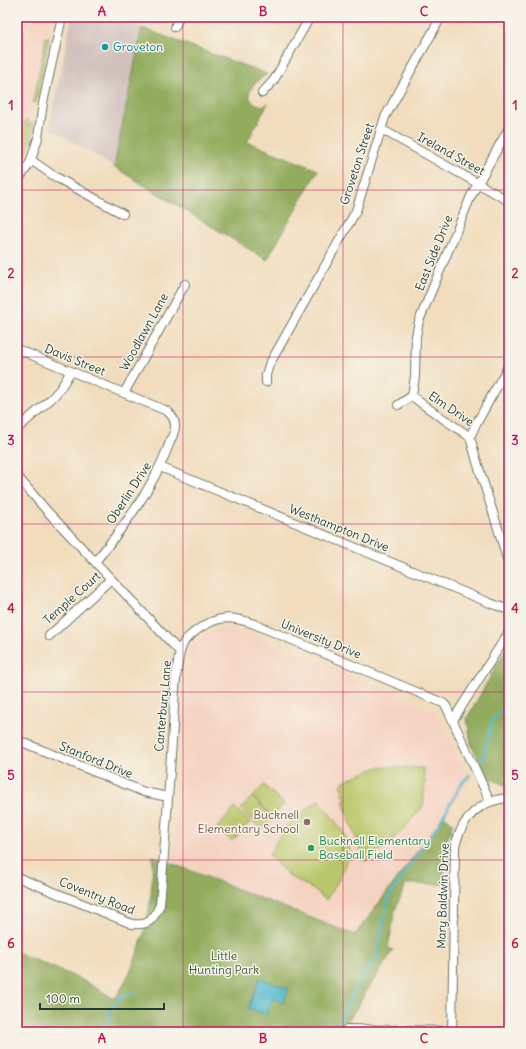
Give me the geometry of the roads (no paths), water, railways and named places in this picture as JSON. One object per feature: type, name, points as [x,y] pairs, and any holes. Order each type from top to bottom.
[{"type":"street","points":[[17,182],[31,160],[38,138],[43,103],[62,17]]},
{"type":"street","points":[[176,27],[179,17]]},
{"type":"street","points":[[262,93],[274,80],[310,17]]},
{"type":"street","name":"Groveton Street","points":[[266,382],[266,375],[269,365],[356,211],[381,129],[390,106],[441,17]]},
{"type":"street","name":"East Side Drive","points":[[412,396],[415,376],[416,336],[420,321],[468,203],[509,128]]},
{"type":"street","name":"Ireland Street","points":[[381,129],[509,200]]},
{"type":"street","points":[[31,160],[54,176],[123,214]]},
{"type":"street","name":"Woodlawn Lane","points":[[124,393],[185,284]]},
{"type":"street","name":"Davis Street","points":[[17,349],[124,393]]},
{"type":"street","points":[[509,365],[470,437],[476,462],[509,566]]},
{"type":"street","points":[[17,430],[51,399],[60,389],[71,371]]},
{"type":"street","name":"Oberlin Drive","points":[[95,562],[149,488],[160,467],[174,431],[174,420],[167,411],[124,393]]},
{"type":"street","name":"Elm Drive","points":[[398,405],[412,396],[425,407],[456,426],[470,437]]},
{"type":"street","name":"Westhampton Drive","points":[[160,467],[509,610]]},
{"type":"street","name":"Canterbury Lane","points":[[17,476],[47,511],[149,621],[180,652],[175,692],[160,905]]},
{"type":"street","name":"Temple Court","points":[[49,636],[111,579]]},
{"type":"street","name":"University Drive","points":[[180,652],[185,640],[210,622],[223,618],[239,618],[440,701],[446,706],[453,720]]},
{"type":"street","points":[[509,632],[453,720],[490,801],[509,798]]},
{"type":"street","name":"Stanford Drive","points":[[17,740],[144,792],[168,797]]},
{"type":"street","name":"Mary Baldwin Drive","points":[[452,1031],[455,846],[458,834],[463,824],[473,812],[490,801]]},
{"type":"street","name":"Coventry Road","points":[[17,877],[132,924],[145,924],[152,919],[160,905]]},
{"type":"street","points":[[347,1029],[506,1032]]},
{"type":"water","points":[[260,978],[289,989],[283,1003],[273,998],[266,1015],[248,1008]]},
{"type":"waterway","points":[[481,762],[492,721],[509,703]]},
{"type":"waterway","points":[[334,1032],[355,988],[378,956],[382,926],[390,895],[441,820],[462,783],[470,775]]},
{"type":"waterway","points":[[99,1032],[109,1021],[109,1013],[120,997],[130,995],[136,991]]},
{"type":"place","name":"Groveton","points":[[105,47]]},
{"type":"place","name":"Bucknell Elementary School","points":[[307,822]]},
{"type":"place","name":"Bucknell Elementary Baseball Field","points":[[311,848]]},
{"type":"park label","name":"Little Hunting Park","points":[[224,963]]}]
